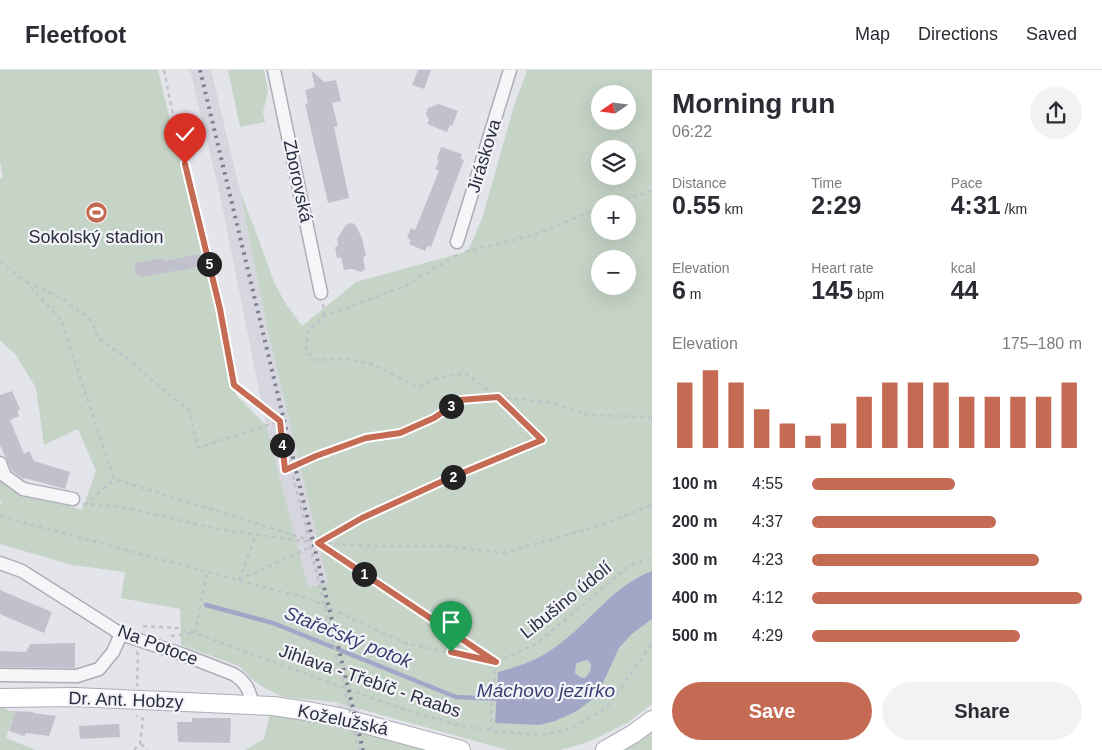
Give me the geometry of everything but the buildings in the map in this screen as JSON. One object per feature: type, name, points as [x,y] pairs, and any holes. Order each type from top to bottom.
[{"type":"main road","points":[[0,688],[46,688],[75,697]]},
{"type":"main road","name":"Dr. Ant. Hobzy","points":[[0,698],[75,697],[253,705]]},
{"type":"main road","name":"Koželužská","points":[[253,705],[334,716],[461,750]]},
{"type":"main road","points":[[605,750],[633,734],[652,720]]},
{"type":"street","name":"Zborovská","points":[[274,70],[322,293]]},
{"type":"street","name":"Jiráskova","points":[[457,242],[510,70]]},
{"type":"street","points":[[0,463],[5,476],[23,489],[73,500]]},
{"type":"street","name":"Na Potoce","points":[[0,563],[22,571],[121,634],[184,655],[240,677],[247,687],[253,705]]},
{"type":"street","name":"Dr. Ant. Hobzy","points":[[0,675],[77,676],[99,668],[113,652],[121,634]]},
{"type":"path","points":[[164,70],[220,309],[234,385],[280,421],[359,750]]},
{"type":"path","points":[[636,196],[652,191]]},
{"type":"path","points":[[239,580],[318,543],[362,518],[443,481],[542,440],[498,397],[466,374],[439,378],[418,387],[372,364],[345,359],[315,360],[306,352],[308,332],[324,316],[403,287],[459,254],[536,234],[591,212]]},
{"type":"path","points":[[0,261],[24,281],[61,320],[114,479]]},
{"type":"path","points":[[24,281],[63,299],[92,322],[97,337],[133,363],[189,410],[198,448],[280,421]]},
{"type":"path","points":[[280,421],[285,470],[316,456],[366,438],[400,433],[434,418],[460,400],[498,397],[549,402],[588,415],[652,417]]},
{"type":"path","points":[[86,505],[114,479]]},
{"type":"path","points":[[114,479],[318,543],[496,662]]},
{"type":"path","points":[[73,500],[86,505],[123,507],[217,529],[318,543],[375,546],[446,546],[503,553],[595,527],[652,505]]},
{"type":"path","points":[[0,516],[312,600],[405,643],[496,662]]},
{"type":"path","points":[[239,580],[256,534]]},
{"type":"path","name":"Libušino údolí","points":[[496,662],[536,644],[630,565],[652,559]]},
{"type":"path","points":[[195,633],[207,572]]},
{"type":"path","name":"Jihlava - Třebíč - Raabs","points":[[143,626],[177,628],[195,633],[399,708],[462,726],[540,735],[570,729],[606,708],[652,644]]},
{"type":"path","points":[[137,692],[138,654]]},
{"type":"path","points":[[491,730],[491,709],[496,662]]},
{"type":"path","points":[[134,750],[140,744],[143,719]]},
{"type":"path","points":[[140,744],[147,750]]},
{"type":"shaded area","points":[[190,70],[211,70],[240,191],[269,336],[370,750],[349,750],[266,425],[220,195]]},
{"type":"green space","points":[[0,70],[158,70],[236,395],[266,425],[308,587],[328,583],[269,336],[240,191],[274,282],[284,301],[302,326],[356,282],[468,251],[482,219],[513,109],[527,70],[652,70],[652,571],[637,578],[610,598],[575,632],[543,656],[498,672],[495,722],[516,724],[611,664],[619,648],[632,634],[652,619],[652,704],[627,723],[586,743],[560,750],[507,750],[335,702],[283,697],[253,680],[239,666],[181,645],[180,609],[121,598],[125,572],[72,565],[0,544],[0,504],[2,503],[0,500],[0,471],[19,490],[82,510],[96,471],[78,429],[44,445],[36,388],[16,355],[0,340],[0,178],[3,178],[0,161]]},
{"type":"green space","points":[[228,70],[264,70],[268,92],[263,112],[265,122],[240,127]]},
{"type":"green space","points":[[587,660],[591,664],[590,672],[585,678],[580,677],[575,673],[576,664]]},
{"type":"green space","points":[[0,703],[9,711],[16,711],[6,738],[36,750],[0,750]]},
{"type":"green space","points":[[270,713],[331,723],[430,750],[245,750],[264,739]]},
{"type":"green space","points":[[652,731],[652,750],[623,750],[640,740]]},
{"type":"water","name":"Máchovo jezírko","points":[[652,571],[652,619],[632,634],[619,648],[594,698],[577,711],[555,721],[539,725],[495,723],[498,672],[542,656],[562,643],[610,598],[637,578]],"holes":[[[587,660],[591,664],[590,672],[585,678],[575,673],[576,664]]]},
{"type":"waterway","name":"Stařečský potok","points":[[206,605],[273,623],[456,697],[501,699]]},
{"type":"railway","points":[[200,70],[363,750]]},
{"type":"place","name":"Sokolský stadion","points":[[96,212]]},
{"type":"route","points":[[185,164],[220,309],[234,385],[280,421],[285,470],[316,456],[366,438],[400,433],[434,418],[460,400],[498,397],[542,440],[443,481],[362,518],[318,543],[496,662],[451,652]]}]
